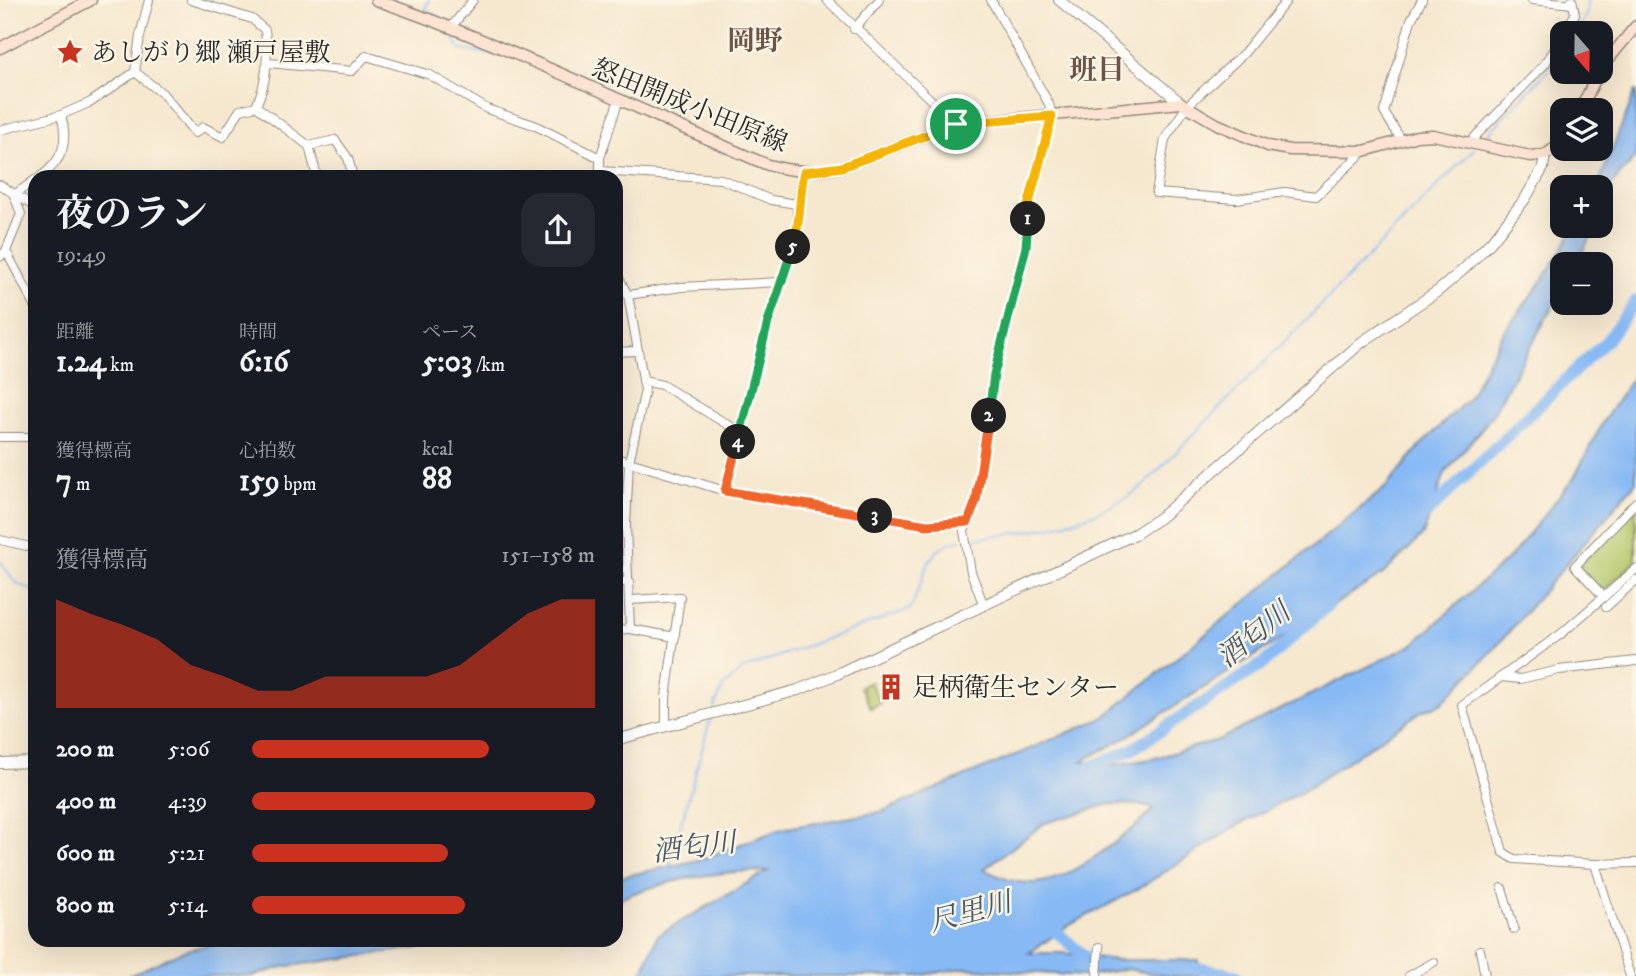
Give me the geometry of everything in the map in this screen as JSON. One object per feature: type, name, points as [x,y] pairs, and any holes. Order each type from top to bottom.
[{"type":"main road","points":[[0,48],[91,0]]},
{"type":"main road","name":"怒田開成小田原線","points":[[376,0],[447,24],[618,102],[768,165],[804,172],[842,167],[956,124],[1184,105]]},
{"type":"main road","points":[[1614,53],[1636,26]]},
{"type":"main road","points":[[1184,105],[1217,124],[1268,146],[1290,150],[1364,151],[1433,135],[1530,156],[1545,155],[1550,151]]},
{"type":"street","points":[[0,130],[61,115],[91,102],[135,72],[149,0]]},
{"type":"street","points":[[191,0],[260,23],[265,30],[269,63],[267,83],[256,106]]},
{"type":"street","points":[[447,24],[473,0]]},
{"type":"street","points":[[827,0],[956,124]]},
{"type":"street","points":[[855,29],[879,0]]},
{"type":"street","points":[[984,606],[971,572],[964,531],[976,501],[994,374],[1026,247],[1027,210],[1052,116],[1049,104],[991,0]]},
{"type":"street","points":[[1059,0],[1184,105]]},
{"type":"street","points":[[1287,0],[1253,43],[1184,105],[1165,139],[1157,193],[1236,199],[1285,192],[1316,196],[1364,151]]},
{"type":"street","points":[[1402,141],[1384,112],[1411,20],[1422,0]]},
{"type":"street","points":[[1532,0],[1573,2],[1575,14],[1571,21]]},
{"type":"street","points":[[269,63],[352,71],[366,56],[430,75],[486,110],[534,125],[600,158]]},
{"type":"street","points":[[1470,142],[1550,56]]},
{"type":"street","points":[[135,72],[163,94],[195,133],[203,127],[223,137],[240,110],[256,106]]},
{"type":"street","points":[[600,170],[600,158],[618,102]]},
{"type":"street","points":[[256,106],[309,146],[315,170]]},
{"type":"street","points":[[50,170],[57,165],[67,135],[61,115]]},
{"type":"street","points":[[309,146],[335,140],[348,158],[351,170]]},
{"type":"street","points":[[623,738],[824,680],[1105,551],[1161,517],[1362,342],[1438,291],[1464,269],[1491,242],[1525,199],[1543,168],[1545,155]]},
{"type":"street","points":[[725,491],[781,282],[797,233],[797,204],[804,172]]},
{"type":"street","points":[[623,175],[721,179],[771,200],[797,204]]},
{"type":"street","points":[[0,185],[28,203]]},
{"type":"street","points":[[14,195],[28,185]]},
{"type":"street","points":[[14,195],[21,215],[3,254],[28,295]]},
{"type":"street","points":[[628,295],[681,287],[781,282]]},
{"type":"street","points":[[623,286],[628,295],[643,381],[644,403],[629,462],[626,525],[630,628]]},
{"type":"street","points":[[623,352],[636,351]]},
{"type":"street","points":[[643,381],[662,385],[740,432]]},
{"type":"street","points":[[0,437],[28,437]]},
{"type":"street","points":[[623,460],[725,491],[927,525],[968,522]]},
{"type":"street","points":[[1604,597],[1575,566],[1636,502]]},
{"type":"street","points":[[0,540],[28,546]]},
{"type":"street","points":[[1636,569],[1561,634],[1462,705],[1503,852],[1514,859],[1595,864],[1636,863]]},
{"type":"street","points":[[1606,607],[1636,580]]},
{"type":"street","points":[[623,582],[630,582]]},
{"type":"street","points":[[631,600],[680,597],[666,697],[666,726]]},
{"type":"street","points":[[623,630],[630,628],[675,638]]},
{"type":"street","points":[[1501,677],[1520,679],[1559,670],[1636,661]]},
{"type":"street","points":[[0,763],[28,762]]},
{"type":"street","points":[[1595,864],[1630,976]]},
{"type":"street","points":[[1502,888],[1514,929]]},
{"type":"street","points":[[1097,976],[1099,947]]},
{"type":"street","points":[[1480,950],[1485,976]]},
{"type":"street","points":[[1409,976],[1434,962]]},
{"type":"green space","points":[[1636,508],[1636,561],[1602,592],[1580,569],[1580,564]]},
{"type":"green space","points":[[870,682],[881,703],[871,708],[860,687]]},
{"type":"water","points":[[1636,90],[1636,157],[1613,183],[1613,175],[1602,175],[1607,161],[1613,161],[1613,147]]},
{"type":"water","points":[[1569,238],[1590,238],[1582,252],[1560,252]]},
{"type":"water","points":[[1550,268],[1550,311],[1491,417],[1445,473],[1423,535],[1383,574],[1123,739],[1082,761],[1112,765],[1152,759],[1218,740],[1412,645],[1512,555],[1574,478],[1603,422],[1634,375],[1636,356],[1636,482],[1495,648],[1441,704],[1422,711],[1302,792],[1238,825],[1138,889],[1068,926],[1029,953],[1062,953],[1116,960],[1198,960],[1199,976],[1168,976],[1126,969],[1084,976],[963,968],[917,976],[641,976],[658,935],[768,871],[690,878],[623,897],[623,876],[699,860],[781,829],[881,812],[1103,718],[1386,487],[1421,445],[1468,399],[1503,333]],"holes":[[[1110,804],[1142,805],[1154,809],[1084,864],[1043,882],[1016,882],[984,869],[1045,823]]]},
{"type":"water","points":[[199,947],[424,947],[282,967],[252,976],[128,976],[183,951]]},
{"type":"waterway","points":[[429,0],[425,9],[441,18]]},
{"type":"waterway","points":[[1583,21],[1587,13],[1587,0]]},
{"type":"waterway","points":[[450,32],[461,50],[491,54]]},
{"type":"waterway","points":[[1482,140],[1550,68]]},
{"type":"waterway","points":[[970,539],[1016,533],[1080,519],[1121,501],[1141,488],[1474,149]]},
{"type":"waterway","name":"酒匂川","points":[[1423,517],[1607,340],[1636,301]]},
{"type":"waterway","points":[[714,708],[723,687],[743,669],[910,609],[933,557],[949,543],[961,540]]},
{"type":"waterway","points":[[0,561],[15,582],[28,588]]},
{"type":"waterway","name":"酒匂川","points":[[1086,769],[1131,750],[1264,663],[1330,603]]},
{"type":"waterway","points":[[669,867],[711,717]]},
{"type":"waterway","name":"尺里川","points":[[1043,926],[1059,934],[1092,963]]},
{"type":"waterway","name":"尺里川","points":[[1182,969],[1203,969],[1237,976]]},
{"type":"place","name":"あしがり郷 瀬戸屋敷","points":[[70,52]]},
{"type":"place","name":"足柄衛生センター","points":[[891,687]]},
{"type":"district","name":"岡野","points":[[755,40]]},
{"type":"district","name":"班目","points":[[1097,69]]},
{"type":"route","points":[[1052,116],[1027,210],[1029,225],[1026,247],[994,374],[976,501],[968,522],[927,525],[725,491],[768,322],[797,233],[800,220],[797,204],[804,172],[842,167],[956,124],[1052,116]]}]
